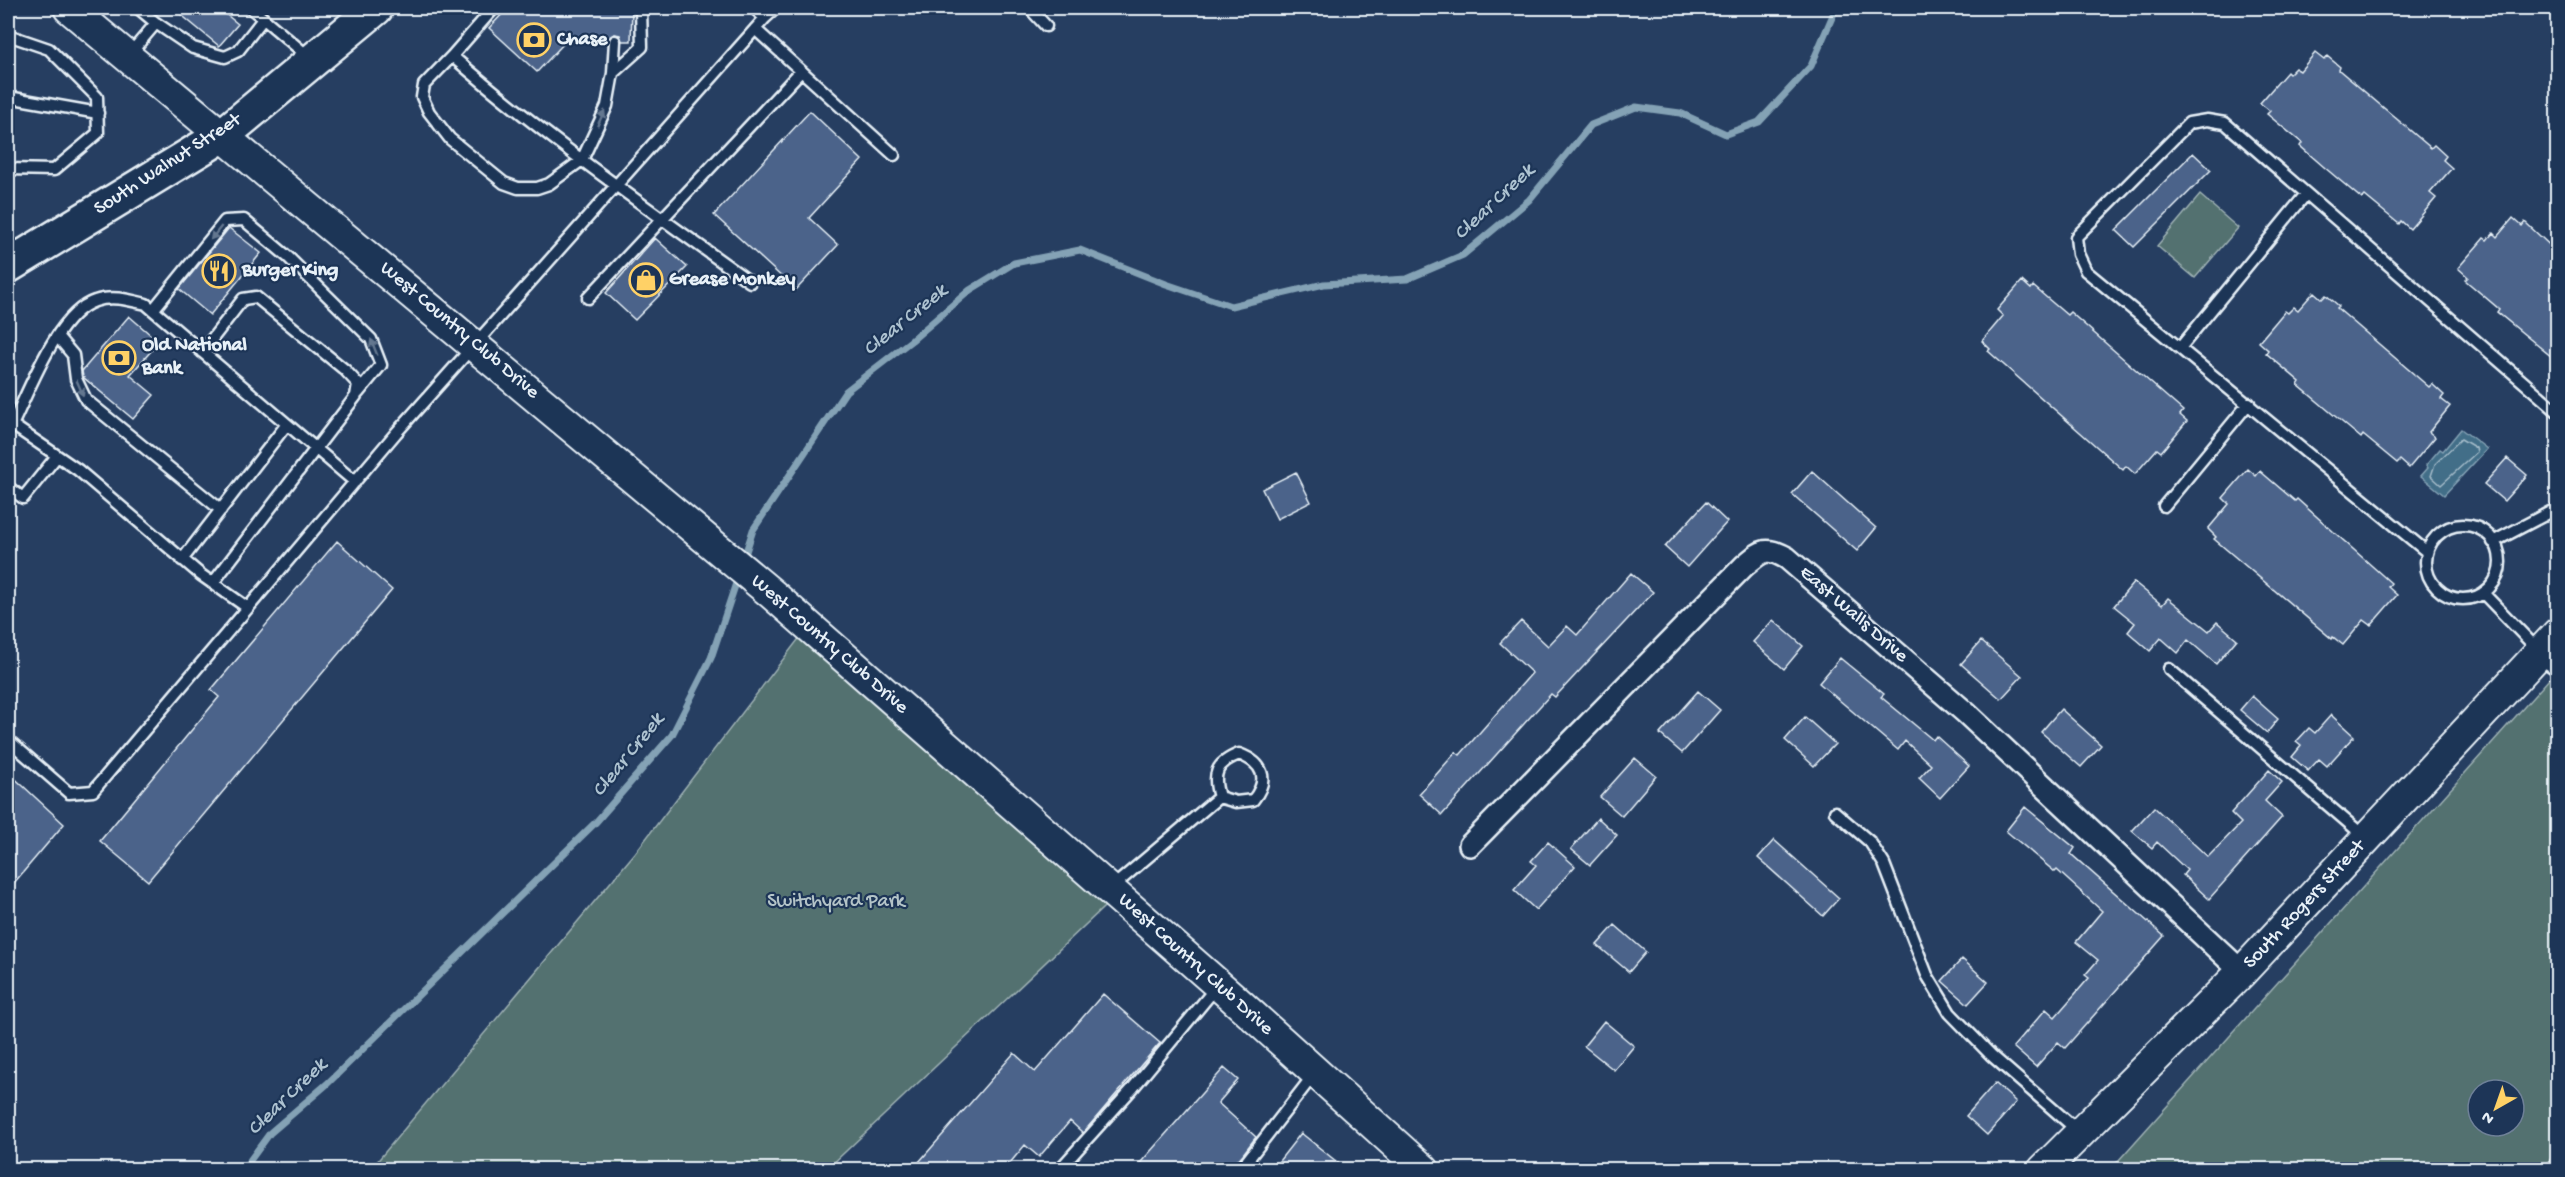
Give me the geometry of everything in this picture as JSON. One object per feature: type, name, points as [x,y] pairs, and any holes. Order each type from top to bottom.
[{"type":"main road","name":"West Country Club Drive","points":[[69,8],[772,594],[1110,889],[1424,1170]]},
{"type":"main road","name":"South Walnut Street","points":[[8,266],[223,135],[376,8]]},
{"type":"main road","name":"South Rogers Street","points":[[2043,1170],[2242,972],[2367,839],[2552,650]]},
{"type":"street","name":"East Walls Drive","points":[[1470,845],[1602,708],[1744,566],[1764,551],[1773,550],[1787,558],[1966,713],[2242,972]]},
{"type":"lane","points":[[138,8],[193,48],[225,57],[238,51],[259,12],[312,60]]},
{"type":"lane","points":[[494,8],[452,56],[429,77],[424,85],[422,97],[429,112],[450,139],[504,183],[518,188],[537,188],[549,184],[582,160],[607,106],[613,73],[615,41]]},
{"type":"lane","points":[[613,73],[642,48],[641,8]]},
{"type":"lane","points":[[754,8],[765,18]]},
{"type":"lane","points":[[8,740],[69,793],[93,791],[355,482],[755,28],[776,8]]},
{"type":"lane","points":[[1034,9],[1046,26]]},
{"type":"lane","points":[[128,56],[156,23]]},
{"type":"lane","points":[[755,28],[894,155]]},
{"type":"lane","points":[[8,35],[49,49],[97,97],[98,113],[98,133],[54,170],[8,169]]},
{"type":"lane","points":[[452,56],[495,93],[616,186],[750,282]]},
{"type":"lane","points":[[588,298],[801,71]]},
{"type":"lane","points":[[8,97],[98,113]]},
{"type":"lane","points":[[2427,552],[2086,271],[2078,254],[2076,237],[2189,123],[2207,120],[2225,123],[2558,412]]},
{"type":"lane","points":[[2180,348],[2306,194]]},
{"type":"lane","points":[[153,310],[225,221],[244,220],[288,256],[371,339],[381,365],[213,583]]},
{"type":"lane","points":[[202,352],[243,299],[256,297],[345,370],[358,384],[356,396]]},
{"type":"lane","points":[[248,608],[182,560],[78,470],[10,424],[57,336],[73,316],[94,301],[118,298],[146,304],[355,482]]},
{"type":"lane","points":[[57,336],[73,355],[76,379],[86,400],[221,510]]},
{"type":"lane","points":[[2164,506],[2249,403]]},
{"type":"lane","points":[[182,560],[287,424]]},
{"type":"lane","points":[[8,487],[23,498],[57,456]]},
{"type":"lane","points":[[2493,542],[2558,507]]},
{"type":"lane","points":[[2453,526],[2476,528],[2493,542],[2499,564],[2492,585],[2483,593],[2472,598],[2459,599],[2446,596],[2429,578],[2426,565],[2427,552],[2432,540],[2453,526]]},
{"type":"lane","points":[[2483,593],[2552,650]]},
{"type":"lane","points":[[2169,669],[2367,839]]},
{"type":"lane","points":[[1239,753],[1253,759],[1263,774],[1262,789],[1253,800],[1236,802],[1219,797],[1214,780],[1216,769],[1227,758],[1239,753]]},
{"type":"lane","points":[[1110,889],[1219,797]]},
{"type":"lane","points":[[1834,812],[1870,842],[1884,864],[1927,975],[1950,1013],[1990,1055],[2080,1133]]},
{"type":"lane","points":[[1059,1170],[1132,1089],[1218,985]]},
{"type":"lane","points":[[1240,1170],[1315,1073]]},
{"type":"lane","points":[[2550,1170],[2558,1161]]},
{"type":"green space","points":[[2200,195],[2238,228],[2195,278],[2157,246]]},
{"type":"green space","name":"Switchyard Park","points":[[804,632],[1121,891],[827,1169],[370,1170],[635,853]]},
{"type":"green space","points":[[2550,678],[2558,685],[2557,1169],[2110,1170]]},
{"type":"water","points":[[2461,429],[2487,449],[2444,495],[2421,476],[2428,468],[2426,465],[2440,449],[2443,451]]},
{"type":"building","points":[[173,8],[218,8],[238,24],[219,46]]},
{"type":"building","name":"Chase","points":[[508,8],[632,8],[631,41],[622,41],[620,35],[615,34],[608,40],[567,40],[537,72],[489,28]]},
{"type":"building","points":[[2315,53],[2324,60],[2327,56],[2340,67],[2339,70],[2431,148],[2434,145],[2446,156],[2443,160],[2452,168],[2430,193],[2436,198],[2410,229],[2401,221],[2399,224],[2365,196],[2362,199],[2300,146],[2302,143],[2267,114],[2270,111],[2260,103],[2287,72],[2289,74],[2295,68],[2300,71]]},
{"type":"building","points":[[810,111],[862,160],[809,218],[838,245],[796,290],[714,215]]},
{"type":"building","points":[[2193,153],[2211,170],[2134,247],[2116,230]]},
{"type":"building","points":[[2513,218],[2522,226],[2525,222],[2558,253],[2558,362],[2497,312],[2499,309],[2465,280],[2468,277],[2458,268],[2484,238],[2487,240],[2493,233],[2497,237]]},
{"type":"building","name":"Burger King","points":[[229,228],[261,253],[210,315],[179,289]]},
{"type":"building","name":"Grease Monkey","points":[[655,238],[687,267],[635,320],[606,293]]},
{"type":"building","points":[[2022,281],[2031,289],[2033,286],[2067,315],[2070,312],[2183,411],[2180,415],[2187,421],[2161,452],[2157,449],[2135,474],[2126,466],[2123,470],[1988,351],[1990,349],[1982,341],[2003,316],[1997,310]]},
{"type":"building","points":[[2314,292],[2322,299],[2326,295],[2339,306],[2337,308],[2429,387],[2432,384],[2444,395],[2441,399],[2450,406],[2429,432],[2435,437],[2409,468],[2400,460],[2397,463],[2363,435],[2361,438],[2298,385],[2300,382],[2266,353],[2268,350],[2259,342],[2285,311],[2288,313],[2294,307],[2298,310]]},
{"type":"building","name":"Old National Bank","points":[[129,316],[159,342],[130,375],[154,395],[133,419],[83,377],[82,371]]},
{"type":"building","points":[[2507,458],[2527,475],[2504,501],[2484,484]]},
{"type":"building","points":[[2248,469],[2256,476],[2260,471],[2295,501],[2297,499],[2391,583],[2388,587],[2397,595],[2371,625],[2364,620],[2343,645],[2333,637],[2332,639],[2214,539],[2216,537],[2208,529],[2229,504],[2223,498]]},
{"type":"building","points":[[1812,471],[1876,528],[1857,551],[1792,494]]},
{"type":"building","points":[[1296,472],[1311,502],[1277,519],[1262,489]]},
{"type":"building","points":[[1706,502],[1727,522],[1687,567],[1665,547]]},
{"type":"building","points":[[337,541],[392,590],[148,881],[100,841],[219,697],[211,690]]},
{"type":"building","points":[[1631,573],[1653,592],[1555,697],[1551,694],[1442,815],[1419,794],[1456,752],[1460,755],[1532,673],[1500,643],[1521,621],[1548,646],[1567,626],[1577,635]]},
{"type":"building","points":[[2134,582],[2162,605],[2168,598],[2209,631],[2217,622],[2237,639],[2216,664],[2188,640],[2178,653],[2161,638],[2150,651],[2128,632],[2135,623],[2114,606]]},
{"type":"building","points":[[1773,620],[1803,646],[1784,669],[1753,642]]},
{"type":"building","points":[[1981,641],[2022,676],[2001,699],[1961,664]]},
{"type":"building","points":[[1840,658],[1884,694],[1881,697],[1933,740],[1936,736],[1969,766],[1940,798],[1919,778],[1931,765],[1905,741],[1898,750],[1819,683]]},
{"type":"building","points":[[1698,691],[1720,710],[1682,753],[1660,734]]},
{"type":"building","points":[[2252,696],[2278,719],[2267,733],[2240,710]]},
{"type":"building","points":[[2061,709],[2101,745],[2081,767],[2041,732]]},
{"type":"building","points":[[2331,715],[2354,736],[2327,766],[2319,759],[2308,771],[2292,757],[2301,746],[2296,742],[2309,728],[2315,733]]},
{"type":"building","points":[[1805,717],[1835,744],[1814,766],[1785,740]]},
{"type":"building","points":[[1635,758],[1656,776],[1622,816],[1600,797]]},
{"type":"building","points":[[2269,770],[2282,782],[2265,801],[2282,817],[2209,899],[2183,875],[2187,870],[2157,842],[2152,848],[2132,831],[2154,807],[2208,857],[2241,823],[2231,813]]},
{"type":"building","points":[[8,772],[64,824],[8,890]]},
{"type":"building","points":[[2025,807],[2075,848],[2071,854],[2164,936],[2065,1048],[2058,1042],[2036,1067],[2013,1047],[2046,1009],[2055,1017],[2089,978],[2085,975],[2098,960],[2076,942],[2102,911],[2057,870],[2055,872],[2006,831]]},
{"type":"building","points":[[1598,818],[1617,835],[1590,865],[1571,849]]},
{"type":"building","points":[[1774,840],[1839,898],[1823,916],[1758,858]]},
{"type":"building","points":[[1548,842],[1575,866],[1536,910],[1514,890],[1536,865],[1531,861]]},
{"type":"building","points":[[1615,925],[1646,952],[1629,972],[1597,945]]},
{"type":"building","points":[[1962,959],[1988,982],[1968,1004],[1942,981]]},
{"type":"building","points":[[1103,994],[1160,1043],[1083,1133],[1070,1121],[1039,1157],[1025,1145],[1004,1170],[912,1170],[1014,1053],[1035,1072]]},
{"type":"building","points":[[1604,1021],[1634,1046],[1614,1070],[1584,1046]]},
{"type":"building","points":[[1224,1068],[1238,1080],[1218,1103],[1256,1137],[1229,1170],[1134,1170]]},
{"type":"building","points":[[1995,1083],[2016,1102],[1987,1135],[1966,1116]]},
{"type":"building","points":[[1301,1133],[1347,1170],[1272,1170]]},
{"type":"waterway","name":"Clear Creek","points":[[743,561],[753,530],[846,391],[912,340],[970,290],[1014,263],[1080,250],[1166,284],[1231,306],[1324,284],[1407,279],[1463,255],[1529,200],[1591,125],[1636,107],[1680,113],[1726,134],[1759,122],[1811,66],[1836,8]]},
{"type":"waterway","name":"Clear Creek","points":[[243,1170],[270,1133],[327,1084],[596,822],[672,735],[711,658],[738,577]]},
{"type":"place","name":"Chase","points":[[534,40]]},
{"type":"place","name":"Burger King","points":[[219,271]]},
{"type":"place","name":"Grease Monkey","points":[[646,280]]},
{"type":"place","name":"Old National Bank","points":[[119,358]]}]
